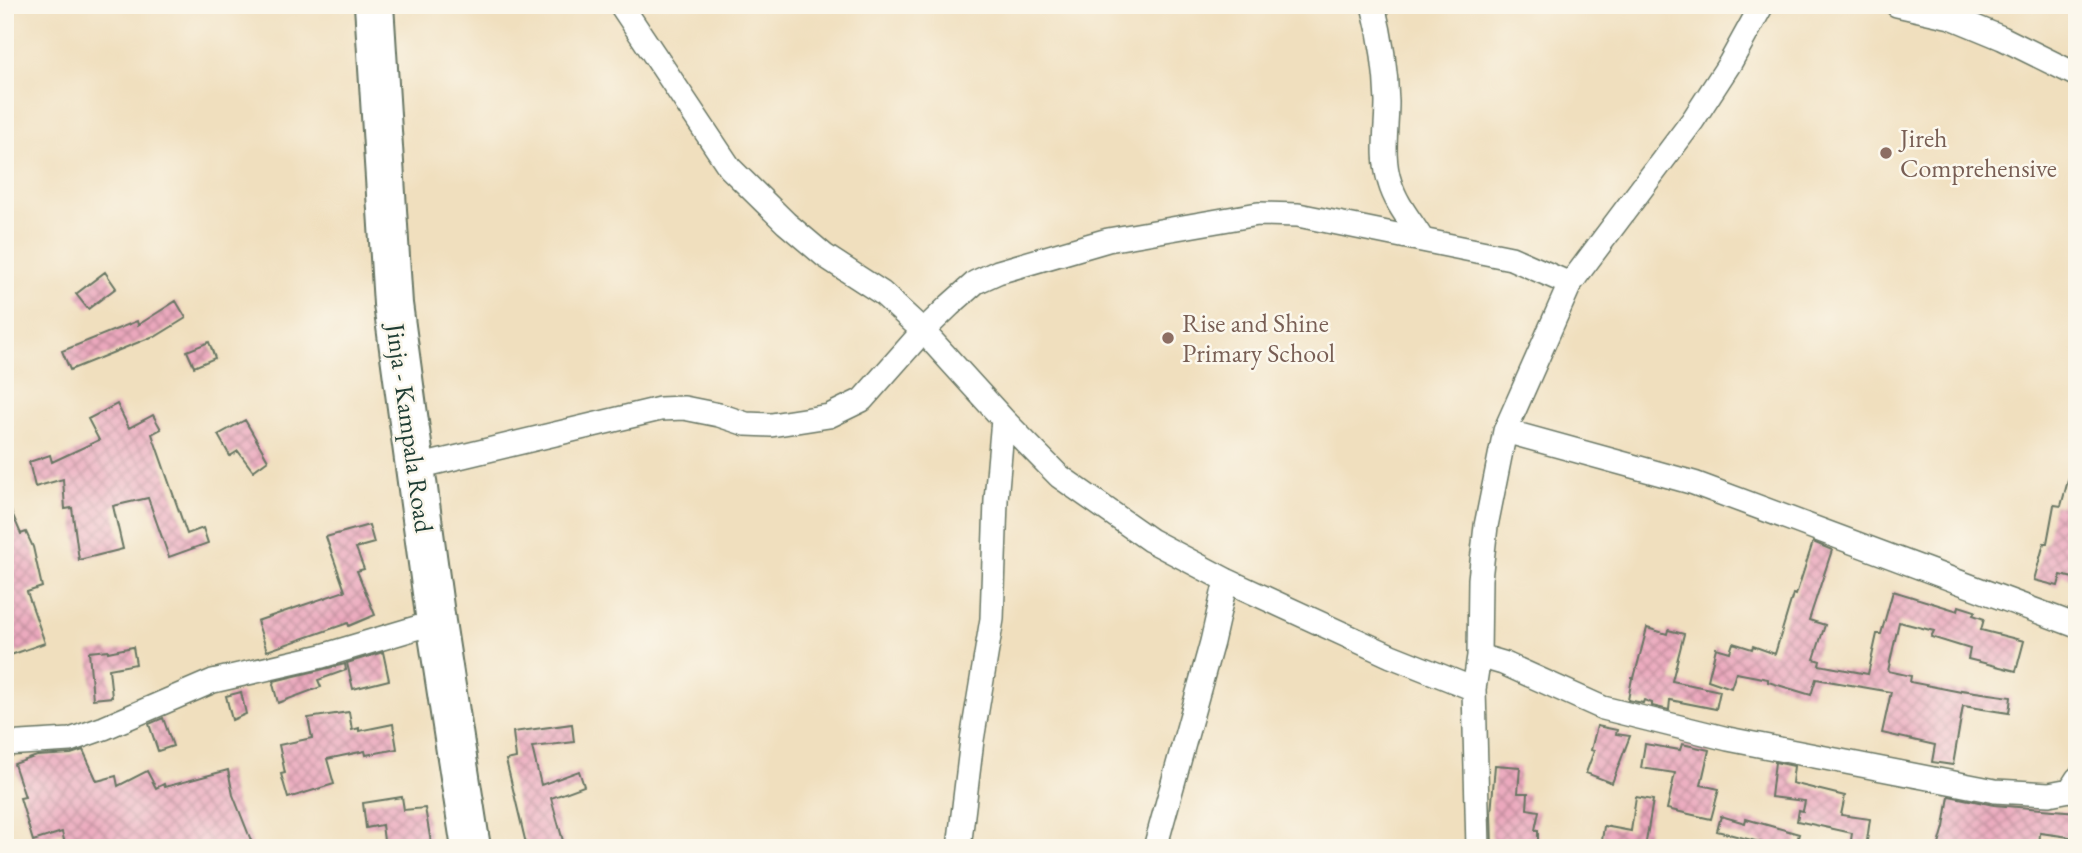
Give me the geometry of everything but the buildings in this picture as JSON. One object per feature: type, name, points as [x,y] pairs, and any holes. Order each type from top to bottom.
[{"type":"highway","name":"Jinja - Kampala Road","points":[[374,5],[393,304],[436,622],[471,848]]},
{"type":"street","points":[[621,5],[730,168],[825,256],[882,293],[923,331],[1059,476],[1150,540],[1226,580],[1391,656],[1474,689]]},
{"type":"street","points":[[1373,5],[1380,31],[1385,87],[1385,155],[1389,180],[1396,198],[1422,239]]},
{"type":"street","points":[[1478,848],[1474,689],[1479,656],[1480,579],[1486,526],[1505,431],[1570,284],[1693,120],[1730,63],[1762,5]]},
{"type":"street","points":[[1897,5],[1951,17],[2002,38],[2077,75]]},
{"type":"street","points":[[416,467],[660,409],[684,408],[747,424],[771,425],[829,416],[862,400],[923,331],[967,290],[987,277],[1028,262],[1108,240],[1258,214],[1298,215],[1511,258],[1570,284]]},
{"type":"street","points":[[959,848],[972,740],[992,619],[996,500],[1003,419]]},
{"type":"street","points":[[1505,431],[1694,483],[2077,626]]},
{"type":"street","points":[[1155,848],[1212,642],[1226,580]]},
{"type":"street","points":[[5,744],[70,740],[104,729],[213,681],[321,656],[436,622]]},
{"type":"street","points":[[1479,656],[1503,663],[1603,708],[1728,739],[1995,791],[2049,794],[2070,790],[2077,779]]},
{"type":"place","name":"Jireh Comprehensive","points":[[1886,153]]},
{"type":"place","name":"Rise and Shine Primary School","points":[[1168,338]]}]
